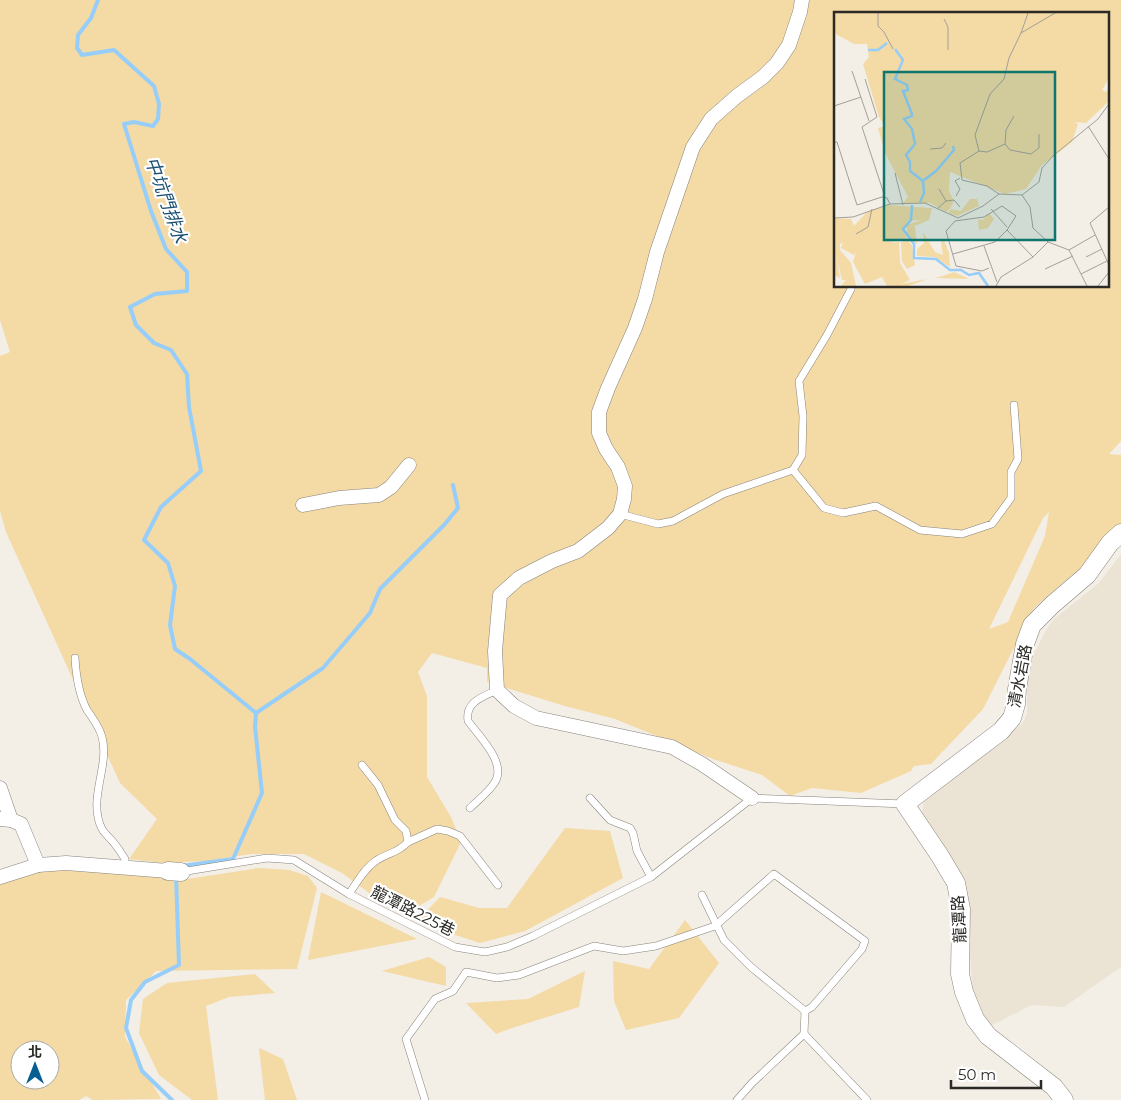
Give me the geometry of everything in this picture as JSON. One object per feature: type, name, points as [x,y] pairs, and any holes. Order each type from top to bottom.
[{"type":"street","points":[[752,798],[702,764],[672,747],[536,718],[514,706],[497,690],[495,651],[500,595],[519,578],[552,561],[578,551],[608,528],[620,514],[625,486],[618,467],[606,449],[599,433],[598,412],[646,299],[656,252],[693,147],[711,119],[737,96],[763,77],[777,63],[789,45],[802,0]]},
{"type":"street","points":[[303,505],[339,498],[379,495],[391,487],[409,465]]},
{"type":"street","name":"清水岩路","points":[[905,804],[1001,731],[1012,718],[1016,704],[1024,644],[1032,625],[1087,575],[1110,543],[1121,533]]},
{"type":"street","points":[[0,788],[5,819],[21,824],[38,865]]},
{"type":"street","name":"龍潭路","points":[[905,804],[956,882],[961,909],[960,974],[964,992],[975,1019],[988,1036],[1054,1087],[1064,1100]]},
{"type":"street","points":[[0,877],[38,865],[66,863],[174,872]]},
{"type":"lane","points":[[620,514],[658,524],[673,521],[723,494],[793,470],[802,456],[803,416],[799,381],[851,289]]},
{"type":"lane","points":[[793,470],[824,508],[843,513],[876,506],[920,530],[962,534],[992,524],[1012,498],[1012,472],[1018,459],[1014,405]]},
{"type":"lane","points":[[75,658],[80,689],[87,709],[97,722],[102,739],[104,756],[97,799],[98,815],[102,829],[125,859],[125,869]]},
{"type":"lane","points":[[470,808],[495,782],[497,768],[494,755],[468,721],[467,715],[475,700],[497,690]]},
{"type":"lane","points":[[362,765],[378,785],[395,820],[406,831],[408,842]]},
{"type":"lane","points":[[590,798],[610,820],[630,828],[637,850],[651,877]]},
{"type":"lane","points":[[752,798],[905,804]]},
{"type":"lane","name":"龍潭路225巷","points":[[174,872],[267,858],[294,860],[349,894],[455,947],[485,952],[508,947],[533,936],[651,877],[752,798]]},
{"type":"lane","points":[[349,894],[361,875],[376,861],[398,851],[408,842],[437,829],[460,836],[498,885]]},
{"type":"lane","points":[[425,1100],[406,1039],[435,999],[453,991],[466,972],[497,978],[519,975],[594,946],[623,951],[656,946],[715,926],[774,874],[865,941],[862,949],[812,1007],[805,1011]]},
{"type":"lane","points":[[702,895],[715,926],[724,940],[751,967],[805,1011]]},
{"type":"lane","points":[[737,1100],[752,1083],[804,1034],[805,1011]]},
{"type":"lane","points":[[804,1034],[868,1100]]},
{"type":"shaded area","points":[[0,0],[1121,0],[1121,441],[1109,454],[1121,455],[1121,538],[1072,575],[1034,608],[983,709],[931,764],[914,766],[911,771],[861,793],[812,788],[790,796],[762,775],[713,759],[615,719],[487,682],[487,668],[432,653],[418,672],[427,696],[427,777],[451,817],[461,842],[434,897],[409,912],[380,901],[342,873],[304,854],[251,854],[206,861],[163,863],[129,859],[157,819],[120,783],[6,532],[0,511],[0,356],[10,352],[0,320]],"holes":[[[1049,512],[1045,536],[1008,622],[989,629],[1043,518]]]},
{"type":"shaded area","points":[[1121,554],[1121,967],[1064,1007],[1032,1005],[988,1027],[974,1004],[969,942],[922,814],[925,795],[942,779],[1022,724],[1027,714],[1027,682],[1030,668],[1034,654],[1046,630],[1053,620],[1099,583]]},
{"type":"shaded area","points":[[565,828],[610,831],[623,878],[525,931],[480,943],[449,933],[419,919],[440,897],[479,908],[507,908]]},
{"type":"shaded area","points":[[57,862],[181,880],[259,868],[289,870],[308,876],[317,888],[297,969],[156,971],[126,1000],[125,1037],[161,1099],[93,1100],[86,1096],[79,1100],[0,1100],[0,876]]},
{"type":"shaded area","points":[[321,892],[417,939],[308,960]]},
{"type":"shaded area","points":[[685,920],[719,963],[679,1018],[626,1030],[614,1001],[613,961],[649,969]]},
{"type":"shaded area","points":[[429,957],[446,967],[446,986],[382,971]]},
{"type":"shaded area","points":[[585,971],[579,1007],[496,1034],[466,1003],[528,999]]},
{"type":"shaded area","points":[[255,974],[275,993],[229,997],[206,1006],[218,1100],[192,1100],[159,1075],[139,1033],[143,999],[167,983]]},
{"type":"shaded area","points":[[259,1048],[283,1059],[297,1100],[265,1100]]},
{"type":"waterway","name":"中坑門排水","points":[[98,0],[91,18],[78,35],[77,48],[82,55],[114,50],[154,86],[159,104],[158,119],[153,126],[134,122],[124,124],[151,211],[166,249],[187,272],[187,291],[155,294],[130,307],[136,325],[154,343],[171,350],[187,374],[189,407],[201,471],[161,507],[144,540],[168,563],[175,586],[170,625],[175,649],[256,713],[255,727],[262,793],[233,859],[182,866]]},
{"type":"waterway","points":[[256,713],[323,668],[370,613],[380,589],[444,525],[458,508],[453,485]]},
{"type":"waterway","name":"中坑門排水","points":[[172,1100],[142,1071],[126,1028],[131,1000],[145,982],[179,965],[176,876]]}]
